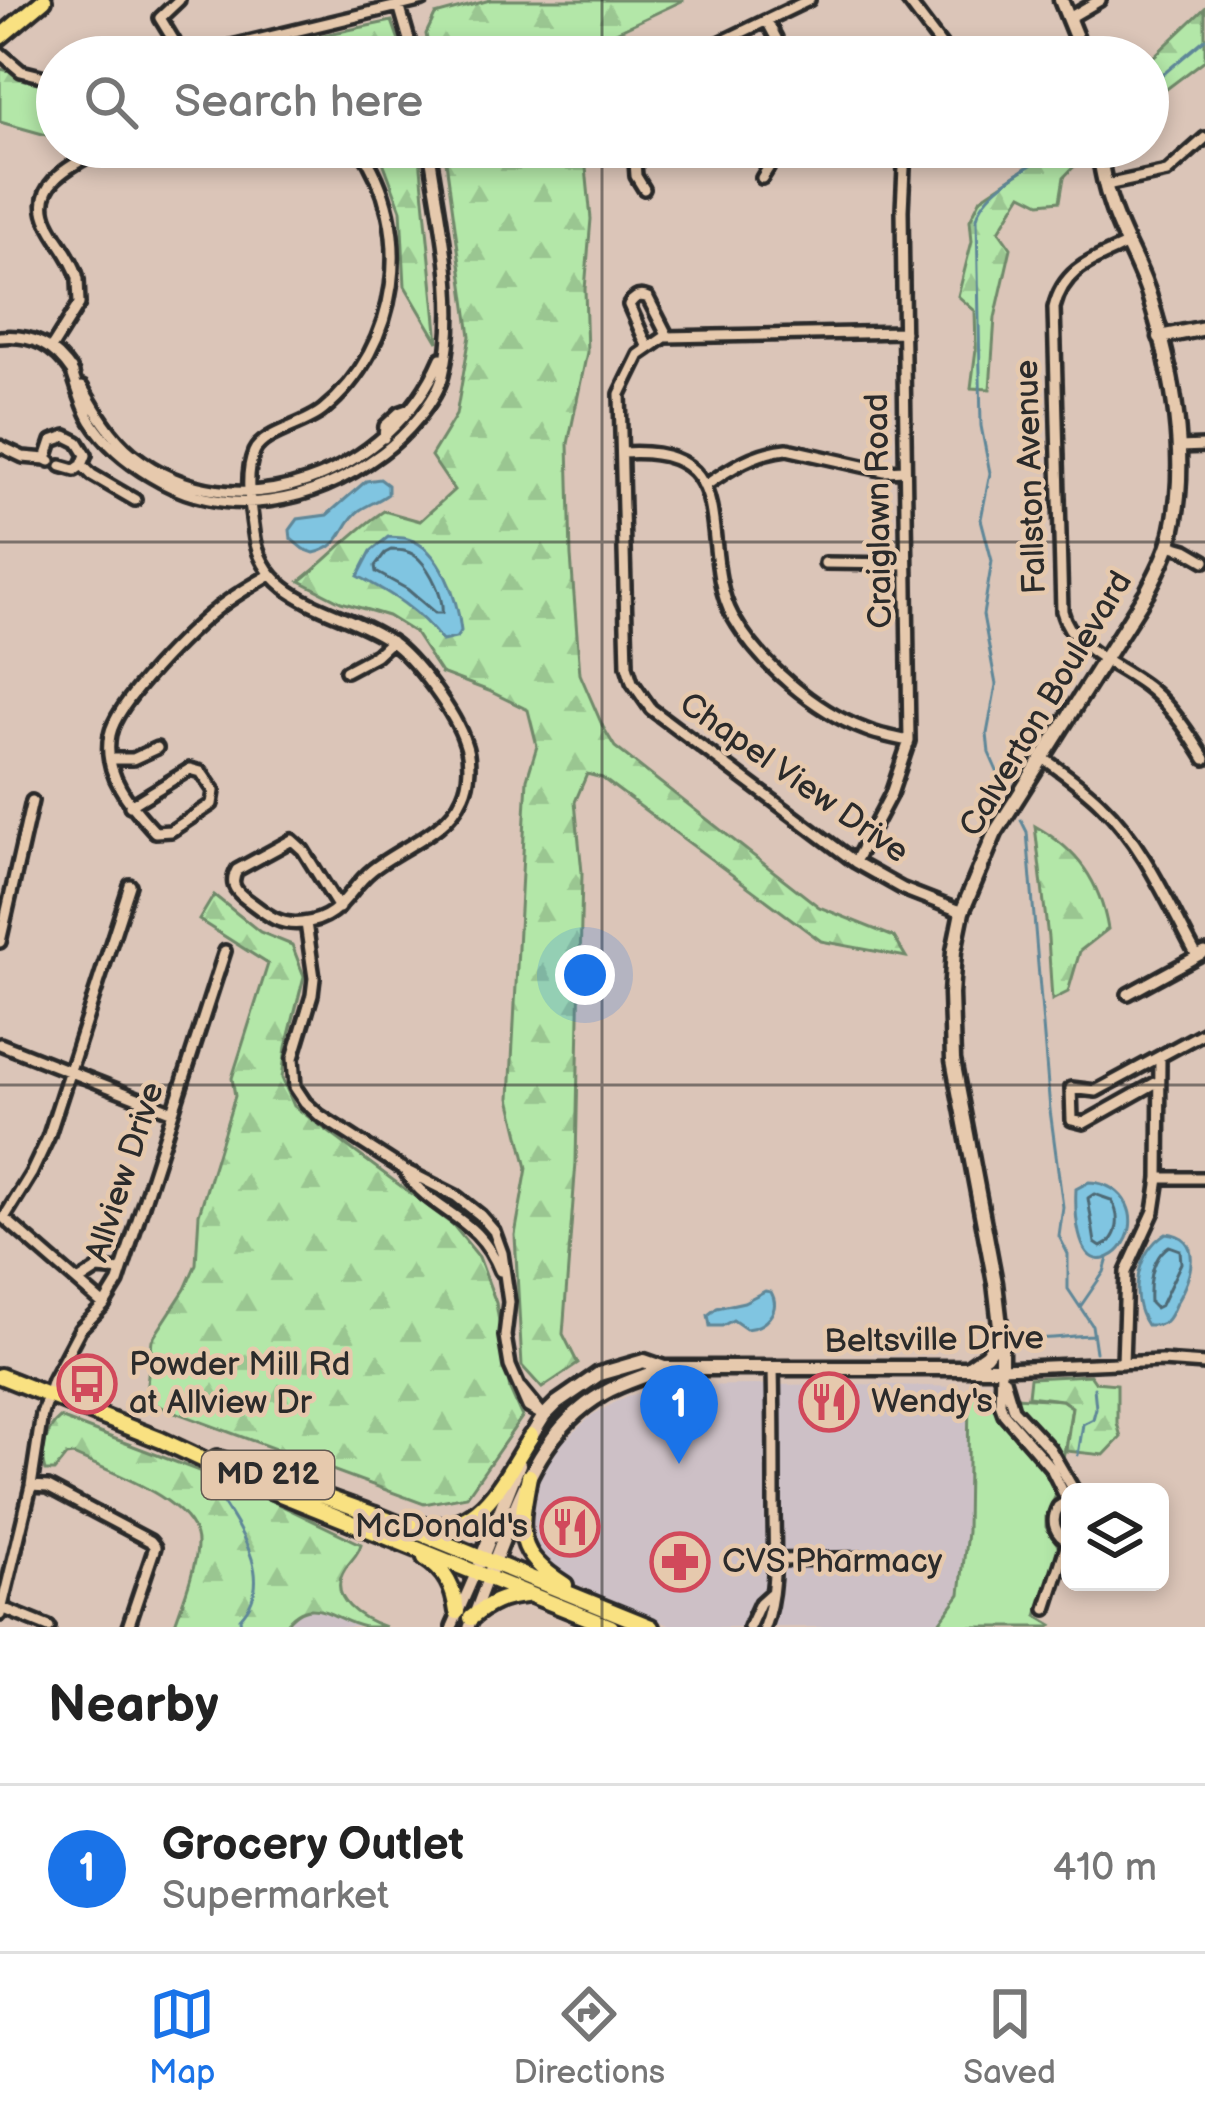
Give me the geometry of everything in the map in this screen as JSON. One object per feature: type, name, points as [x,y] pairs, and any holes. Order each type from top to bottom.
[{"type":"main road","points":[[0,37],[44,0]]},
{"type":"main road","name":"MD 212","points":[[0,1376],[254,1483],[370,1521],[484,1568],[651,1627]]},
{"type":"main road","points":[[370,1521],[434,1528],[461,1523],[488,1502],[531,1436]]},
{"type":"main road","points":[[529,1475],[522,1517],[527,1550],[546,1574],[589,1602]]},
{"type":"main road","points":[[370,1521],[440,1569],[452,1587],[462,1621],[504,1597],[530,1594]]},
{"type":"main road","name":"MD 212","points":[[484,1568],[530,1594],[611,1627]]},
{"type":"street","points":[[171,36],[160,18],[178,0]]},
{"type":"street","points":[[267,36],[423,0]]},
{"type":"street","points":[[735,36],[809,0]]},
{"type":"street","points":[[907,0],[934,36]]},
{"type":"street","points":[[1061,0],[1076,36]]},
{"type":"street","points":[[1070,18],[1100,0]]},
{"type":"street","points":[[399,3],[408,36]]},
{"type":"street","points":[[767,21],[775,36]]},
{"type":"street","points":[[0,53],[21,71],[36,75]]},
{"type":"street","points":[[1106,184],[1167,172],[1205,138]]},
{"type":"street","points":[[1195,148],[1205,158]]},
{"type":"street","points":[[52,347],[79,304],[74,264],[48,224],[44,205],[50,182],[69,168]]},
{"type":"street","points":[[339,908],[292,840],[237,870],[232,882],[238,894],[280,924],[306,923],[339,908],[370,872],[448,820],[468,779],[468,753],[459,729],[428,680],[391,640],[289,592],[272,574],[255,540],[250,498],[252,462],[260,444],[318,414],[343,392],[375,342],[389,298],[394,239],[371,168]]},
{"type":"street","points":[[0,337],[28,338],[52,347],[126,456],[171,488],[227,502],[311,492],[337,482],[419,417],[442,379],[450,306],[432,168]]},
{"type":"street","points":[[635,168],[644,189]]},
{"type":"street","points":[[762,178],[768,168]]},
{"type":"street","name":"Craiglawn Road","points":[[855,862],[891,794],[909,742],[904,168]]},
{"type":"street","name":"Calverton Boulevard","points":[[1001,1368],[995,1283],[953,1060],[952,972],[962,912],[995,833],[1148,592],[1169,545],[1178,499],[1179,446],[1160,338],[1148,293],[1110,203],[1103,168]]},
{"type":"street","name":"Fallston Avenue","points":[[1128,244],[1078,268],[1058,290],[1054,308],[1062,611],[1074,636],[1157,695],[1205,759]]},
{"type":"street","points":[[668,337],[648,298],[633,298],[631,312],[648,348],[668,337],[904,332]]},
{"type":"street","points":[[1160,338],[1205,328]]},
{"type":"street","points":[[388,442],[385,426],[410,409],[434,374],[448,342]]},
{"type":"street","name":"Chapel View Drive","points":[[648,348],[639,355],[620,394],[626,656],[632,682],[651,709],[855,862],[903,889],[962,912]]},
{"type":"street","points":[[410,409],[419,417]]},
{"type":"street","points":[[0,446],[75,470],[86,455],[66,436],[52,441],[52,462]]},
{"type":"street","points":[[1179,446],[1205,446]]},
{"type":"street","points":[[705,486],[743,461],[772,450],[788,449],[885,471],[904,470]]},
{"type":"street","points":[[623,453],[675,458],[705,486],[713,507],[721,585],[734,619],[758,652],[792,684],[850,723],[909,742]]},
{"type":"street","points":[[105,483],[126,456]]},
{"type":"street","points":[[82,466],[136,500]]},
{"type":"street","points":[[1169,545],[1205,561]]},
{"type":"street","points":[[825,563],[906,564]]},
{"type":"street","points":[[130,806],[190,769],[200,772],[214,791],[212,804],[171,831],[155,832],[130,806],[113,773],[109,736],[136,691],[213,612],[272,574]]},
{"type":"street","points":[[346,671],[376,655],[391,640]]},
{"type":"street","points":[[111,759],[133,759],[157,748]]},
{"type":"street","points":[[1042,757],[1116,820],[1201,954],[1128,994]]},
{"type":"street","points":[[0,942],[32,801]]},
{"type":"street","points":[[104,1305],[2,1216],[41,1155],[130,885]]},
{"type":"street","points":[[306,923],[314,978],[292,1058],[295,1087],[319,1115],[456,1196],[496,1238],[507,1290],[506,1350],[518,1384],[544,1416]]},
{"type":"street","name":"Allview Drive","points":[[1,1611],[53,1380],[80,1329],[113,1292],[224,951]]},
{"type":"street","points":[[1159,1081],[1084,1123],[1072,1120],[1071,1088],[1096,1091],[1205,1032]]},
{"type":"street","points":[[0,1044],[173,1112]]},
{"type":"street","points":[[1123,1363],[1127,1266],[1154,1211],[1159,1178],[1160,1057]]},
{"type":"street","points":[[403,1168],[416,1187],[476,1220],[507,1290]]},
{"type":"street","points":[[1159,1178],[1205,1178]]},
{"type":"street","points":[[78,1282],[102,1268],[121,1271]]},
{"type":"street","points":[[968,1368],[986,1355],[1001,1334]]},
{"type":"street","name":"Beltsville Drive","points":[[484,1568],[531,1436],[571,1391],[611,1369],[644,1360],[664,1368],[1205,1364]]},
{"type":"street","name":"Beltsville Drive","points":[[484,1568],[544,1447],[571,1416],[601,1395],[664,1368]]},
{"type":"street","points":[[764,1627],[773,1603],[775,1560],[773,1368]]},
{"type":"street","points":[[1001,1368],[1004,1414],[1032,1437],[1061,1483]]},
{"type":"street","points":[[31,1486],[48,1487],[155,1547],[128,1627]]},
{"type":"street","points":[[1061,1506],[1054,1522],[1061,1535]]},
{"type":"street","points":[[775,1560],[898,1558]]},
{"type":"street","points":[[1046,1609],[1061,1565]]},
{"type":"street","points":[[462,1621],[484,1568]]},
{"type":"street","points":[[749,1627],[760,1603],[770,1594]]},
{"type":"street","points":[[1,1611],[49,1627]]},
{"type":"shaded area","points":[[672,1386],[959,1387],[969,1394],[967,1532],[960,1594],[936,1627],[673,1627],[562,1578],[534,1552],[526,1514],[554,1450],[592,1415],[627,1396]]},
{"type":"shaded area","points":[[314,1594],[379,1627],[228,1627]]},
{"type":"green space","points":[[490,0],[684,0],[607,36],[426,36],[435,15]]},
{"type":"green space","points":[[1205,8],[1205,60],[1169,87],[1169,42]]},
{"type":"green space","points":[[392,21],[397,36],[319,36]]},
{"type":"green space","points":[[0,69],[36,76],[36,132],[0,122]]},
{"type":"green space","points":[[385,168],[421,168],[438,342],[405,286],[401,210]]},
{"type":"green space","points":[[447,168],[586,168],[591,219],[585,289],[587,352],[568,444],[580,674],[615,747],[819,907],[894,937],[906,957],[821,941],[602,778],[587,774],[575,802],[582,872],[576,1162],[563,1334],[578,1364],[542,1388],[522,1366],[515,1235],[527,1168],[510,1098],[527,779],[537,746],[528,710],[441,673],[414,632],[388,616],[341,602],[300,581],[384,511],[420,521],[454,490],[431,456],[456,415],[470,336]]},
{"type":"green space","points":[[1026,168],[1073,168],[1064,177],[1060,201],[1040,203],[1022,194],[999,231],[1011,248],[995,318],[990,389],[971,388],[975,311],[958,296],[972,241],[970,220],[981,198]]},
{"type":"green space","points":[[1035,826],[1085,869],[1108,929],[1080,951],[1068,992],[1052,1000],[1048,938]]},
{"type":"green space","points":[[214,895],[260,932],[292,945],[304,976],[282,1078],[294,1106],[453,1225],[479,1257],[496,1303],[510,1390],[522,1417],[467,1496],[424,1504],[145,1401],[152,1340],[196,1264],[199,1214],[235,1096],[232,1078],[268,964],[199,920]]},
{"type":"green space","points":[[1090,1375],[1095,1382],[1117,1384],[1121,1437],[1104,1455],[1066,1451],[1072,1407],[1062,1400],[1028,1396],[1030,1378]]},
{"type":"green space","points":[[969,1394],[1062,1400],[1072,1407],[1057,1493],[1046,1516],[1046,1527],[1059,1547],[1037,1616],[1050,1627],[936,1627],[960,1594],[967,1532]]},
{"type":"green space","points":[[60,1418],[249,1490],[361,1544],[345,1569],[340,1590],[357,1613],[385,1627],[365,1627],[313,1609],[294,1616],[284,1627],[174,1627],[194,1564],[194,1529],[183,1514],[148,1489],[73,1455],[66,1456],[54,1471],[45,1471],[45,1442]]},
{"type":"water","points":[[380,479],[388,485],[388,494],[360,510],[332,545],[314,553],[291,539],[290,530],[298,519],[327,515],[366,481]]},
{"type":"water","points":[[388,537],[420,544],[438,564],[456,605],[461,631],[456,638],[442,641],[404,604],[358,576],[371,551]]},
{"type":"water","points":[[1089,1182],[1121,1196],[1130,1215],[1127,1238],[1104,1259],[1088,1253],[1079,1234],[1076,1189]]},
{"type":"water","points":[[1166,1233],[1186,1242],[1190,1271],[1168,1319],[1147,1325],[1138,1301],[1138,1275],[1148,1251]]},
{"type":"water","points":[[771,1292],[774,1306],[765,1322],[746,1329],[733,1320],[710,1326],[708,1315],[717,1308]]},
{"type":"waterway","points":[[1169,69],[1205,39]]},
{"type":"waterway","points":[[1004,787],[989,753],[987,734],[996,685],[983,615],[992,561],[981,519],[990,473],[981,426],[977,218],[989,196],[1027,168]]},
{"type":"waterway","points":[[1021,820],[1027,832],[1050,1110],[1063,1207],[1059,1236],[1068,1254],[1068,1289],[1092,1325],[1096,1352]]},
{"type":"waterway","points":[[1080,1307],[1108,1258]]},
{"type":"waterway","points":[[1019,1336],[1093,1335]]},
{"type":"waterway","points":[[1078,1455],[1083,1424],[1093,1419],[1096,1408],[1094,1388]]},
{"type":"waterway","points":[[212,1486],[241,1533],[254,1568],[255,1586],[240,1618],[241,1627]]},
{"type":"place","name":"Powder Mill Rd at Allview Dr","points":[[87,1384]]},
{"type":"place","name":"Wendy's","points":[[829,1402]]},
{"type":"place","name":"Grocery Outlet","points":[[679,1464]]},
{"type":"place","name":"McDonald's","points":[[570,1527]]},
{"type":"place","name":"CVS Pharmacy","points":[[680,1562]]}]
